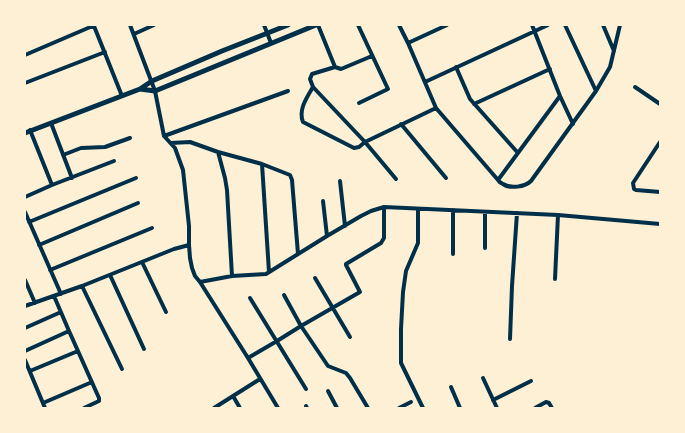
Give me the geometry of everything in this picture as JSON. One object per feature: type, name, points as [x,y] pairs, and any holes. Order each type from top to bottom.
[{"type":"street","points":[[79,25],[81,31]]},
{"type":"street","points":[[25,55],[94,25],[122,96]]},
{"type":"street","points":[[130,25],[152,81],[164,136],[175,148],[183,170],[192,268],[278,408]]},
{"type":"street","points":[[134,34],[154,25]]},
{"type":"street","points":[[264,25],[271,43]]},
{"type":"street","points":[[52,185],[27,132],[140,89],[152,81],[288,25]]},
{"type":"street","points":[[140,89],[155,91],[317,25],[335,67]]},
{"type":"street","points":[[358,25],[388,90],[358,103]]},
{"type":"street","points":[[399,25],[436,108],[498,180],[508,186],[524,186],[531,182],[596,91],[610,67],[620,25]]},
{"type":"street","points":[[408,43],[447,25]]},
{"type":"street","points":[[532,25],[560,96],[573,124]]},
{"type":"street","points":[[425,82],[548,25]]},
{"type":"street","points":[[565,25],[596,91]]},
{"type":"street","points":[[603,25],[614,51]]},
{"type":"street","points":[[25,83],[105,52]]},
{"type":"street","points":[[372,56],[341,69],[335,67],[312,74],[310,79],[313,87],[365,142],[396,178]]},
{"type":"street","points":[[456,67],[470,99],[518,153]]},
{"type":"street","points":[[474,104],[550,69]]},
{"type":"street","points":[[313,87],[305,102],[302,114],[303,122],[354,148],[359,147],[365,142],[436,108]]},
{"type":"street","points":[[635,87],[660,104]]},
{"type":"street","points":[[164,136],[288,91]]},
{"type":"street","points":[[498,180],[560,96]]},
{"type":"street","points":[[51,123],[72,178]]},
{"type":"street","points":[[401,124],[446,178]]},
{"type":"street","points":[[63,155],[81,148],[105,147],[130,138]]},
{"type":"street","points":[[171,143],[190,142],[218,152],[262,164],[290,175],[292,177],[298,254]]},
{"type":"street","points":[[660,142],[633,183],[634,189],[636,190],[660,192]]},
{"type":"street","points":[[218,152],[226,178],[232,276]]},
{"type":"street","points":[[25,197],[114,161]]},
{"type":"street","points":[[262,164],[269,272]]},
{"type":"street","points":[[29,222],[136,178]]},
{"type":"street","points":[[340,181],[345,226]]},
{"type":"street","points":[[323,201],[327,236]]},
{"type":"street","points":[[39,245],[138,203]]},
{"type":"street","points":[[200,282],[232,276],[266,274],[327,236],[371,211],[384,207],[558,215],[660,224]]},
{"type":"street","points":[[248,358],[360,292],[346,264],[381,243],[384,238],[384,207]]},
{"type":"street","points":[[418,208],[418,243],[406,271],[400,329],[401,363],[423,408]]},
{"type":"street","points":[[453,210],[453,254]]},
{"type":"street","points":[[25,212],[61,294]]},
{"type":"street","points":[[485,212],[485,248]]},
{"type":"street","points":[[510,339],[517,213]]},
{"type":"street","points":[[554,279],[558,215]]},
{"type":"street","points":[[50,270],[152,228]]},
{"type":"street","points":[[25,306],[82,286],[174,249],[189,245]]},
{"type":"street","points":[[142,262],[166,312]]},
{"type":"street","points":[[110,275],[144,349]]},
{"type":"street","points":[[315,278],[350,337]]},
{"type":"street","points":[[25,280],[35,303]]},
{"type":"street","points":[[82,286],[122,369]]},
{"type":"street","points":[[284,295],[301,326],[328,366],[346,373],[368,408]]},
{"type":"street","points":[[54,296],[100,399],[99,401],[84,408]]},
{"type":"street","points":[[250,298],[306,389]]},
{"type":"street","points":[[25,328],[61,312]]},
{"type":"street","points":[[25,351],[69,331]]},
{"type":"street","points":[[30,371],[78,351]]},
{"type":"street","points":[[26,363],[45,408]]},
{"type":"street","points":[[483,378],[497,408]]},
{"type":"street","points":[[214,408],[260,379]]},
{"type":"street","points":[[493,400],[531,381]]},
{"type":"street","points":[[43,403],[92,382]]},
{"type":"street","points":[[451,387],[460,408]]},
{"type":"street","points":[[328,391],[338,408]]},
{"type":"street","points":[[233,396],[240,408]]},
{"type":"street","points":[[400,408],[411,402]]},
{"type":"street","points":[[535,408],[546,402],[549,403],[552,408]]}]
